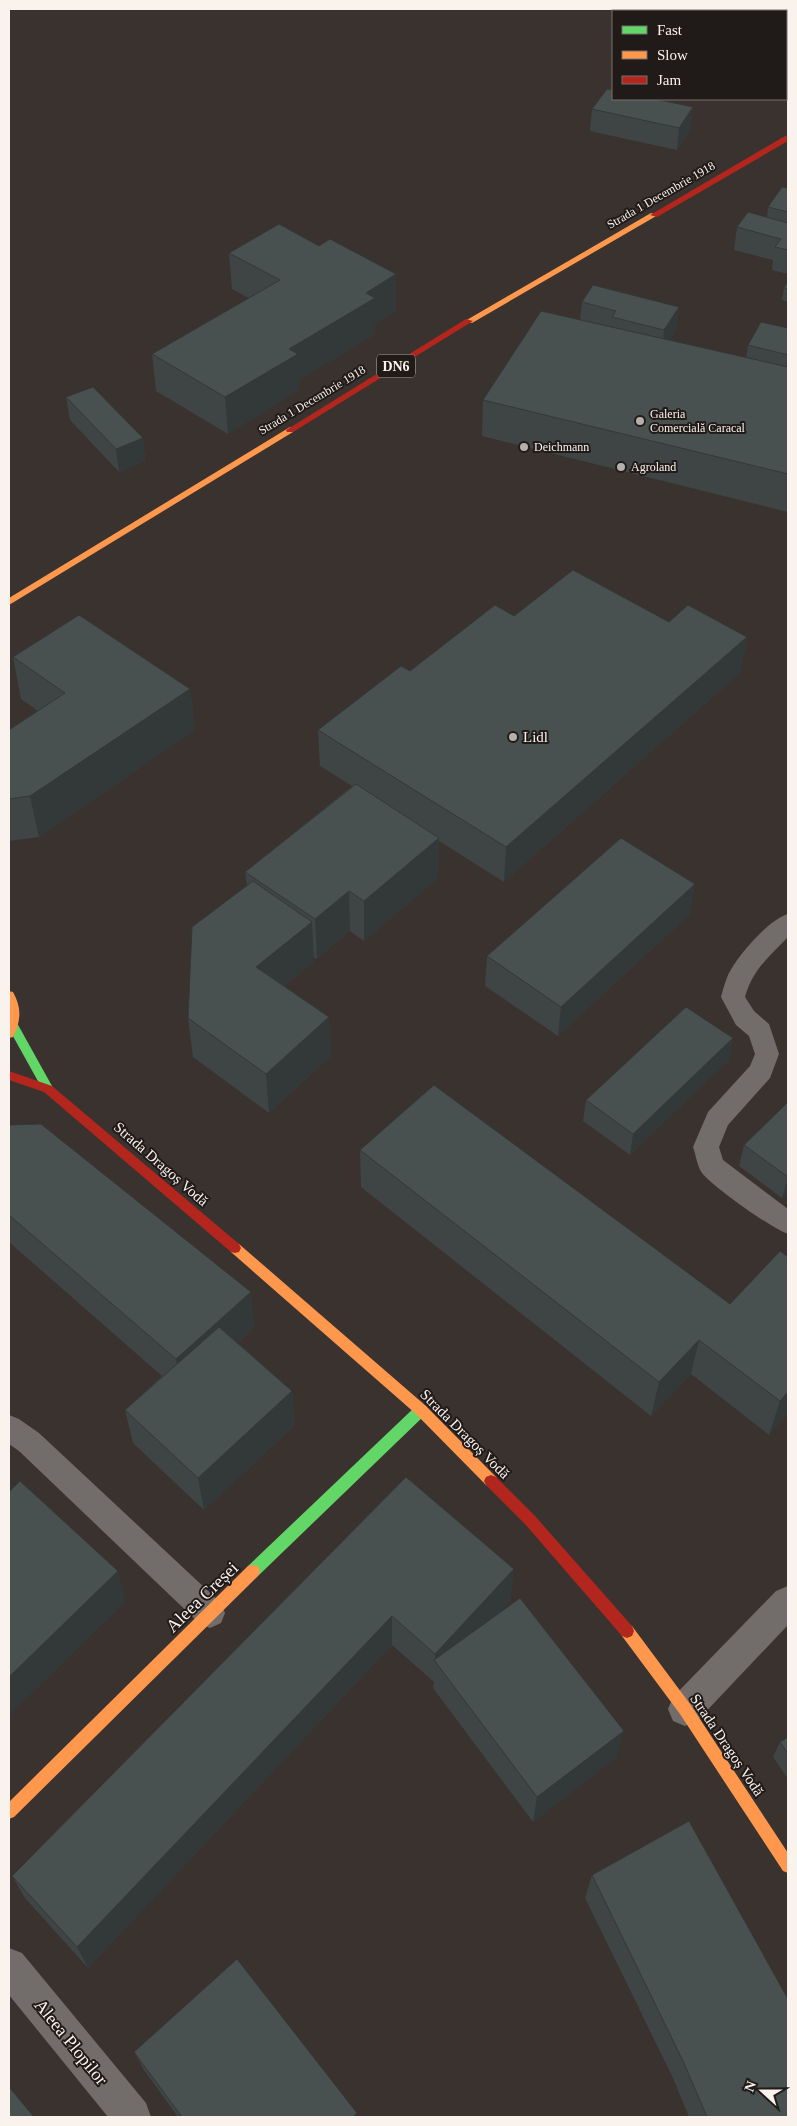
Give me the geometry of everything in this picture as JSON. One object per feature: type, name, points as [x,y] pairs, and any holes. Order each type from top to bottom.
[{"type":"street","name":"Strada 1 Decembrie 1918","points":[[9,602],[456,330],[788,138]]},
{"type":"street","points":[[9,995],[16,1009],[11,1030],[48,1089]]},
{"type":"street","points":[[9,1075],[48,1089]]},
{"type":"street","name":"Strada Dragoș Vodă","points":[[48,1089],[143,1168],[421,1410],[537,1528],[620,1622],[686,1708],[788,1866]]},
{"type":"street","name":"Aleea Creșei","points":[[9,1812],[210,1613],[421,1410]]},
{"type":"street","points":[[686,1708],[788,1602]]},
{"type":"street","name":"Aleea Plopilor","points":[[9,1966],[132,2117]]},
{"type":"lane","points":[[788,923],[754,956],[739,977],[733,997],[745,1018],[760,1031],[767,1054],[761,1071],[718,1119],[706,1147],[712,1166],[740,1189],[788,1222]]},
{"type":"lane","points":[[9,1428],[30,1442],[210,1613]]},
{"type":"building","points":[[607,89],[612,90],[612,100],[660,100],[693,107],[679,128],[592,109]]},
{"type":"building","points":[[782,187],[788,188],[788,212],[768,207]]},
{"type":"building","points":[[748,212],[788,223],[788,250],[775,247],[781,239],[737,227]]},
{"type":"building","points":[[279,224],[319,246],[330,239],[396,274],[366,293],[375,298],[289,349],[298,354],[225,397],[152,354],[280,280],[229,253]]},
{"type":"building","points":[[788,281],[788,289],[784,288]]},
{"type":"building","points":[[593,285],[679,307],[664,330],[612,317],[616,311],[582,302]]},
{"type":"building","name":"Galeria Comercială Caracal","points":[[541,311],[788,367],[788,474],[483,400]]},
{"type":"building","points":[[761,322],[788,328],[788,355],[748,345]]},
{"type":"building","points":[[93,387],[143,438],[116,449],[66,397]]},
{"type":"building","name":"Lidl","points":[[573,570],[669,622],[688,605],[747,637],[506,847],[318,730],[401,666],[410,671],[495,605],[514,616]]},
{"type":"building","points":[[79,615],[190,689],[30,796],[9,799],[9,730],[65,693],[13,657]]},
{"type":"building","points":[[356,784],[439,838],[364,901],[349,891],[315,919],[245,872]]},
{"type":"building","points":[[621,838],[695,884],[561,1007],[487,956]]},
{"type":"building","points":[[253,881],[312,922],[256,967],[329,1017],[266,1074],[188,1018],[192,927]]},
{"type":"building","points":[[686,1007],[733,1038],[633,1134],[586,1100]]},
{"type":"building","points":[[434,1085],[730,1304],[780,1251],[788,1257],[788,1392],[780,1401],[699,1340],[659,1382],[360,1150]]},
{"type":"building","points":[[788,1102],[788,1177],[744,1145]]},
{"type":"building","points":[[41,1124],[251,1292],[176,1359],[9,1215],[9,1125]]},
{"type":"building","points":[[219,1327],[292,1391],[198,1478],[125,1410]]},
{"type":"building","points":[[406,1477],[514,1569],[435,1654],[392,1616],[77,1947],[12,1876]]},
{"type":"building","points":[[20,1481],[118,1571],[9,1677],[9,1492]]},
{"type":"building","points":[[520,1598],[624,1731],[537,1797],[434,1660]]},
{"type":"building","points":[[788,1737],[788,1754],[780,1742]]},
{"type":"building","points":[[689,1821],[788,1999],[788,2117],[707,2117],[683,2061],[592,1875]]},
{"type":"building","points":[[237,1959],[357,2113],[353,2117],[182,2117],[134,2052]]},
{"type":"building","points":[[9,2087],[34,2117],[9,2117]]},
{"type":"traffic: fast","points":[[13,1026],[48,1089]]},
{"type":"traffic: fast","points":[[253,1571],[421,1410]]},
{"type":"traffic: slow","points":[[469,321],[654,215]]},
{"type":"traffic: slow","points":[[9,602],[290,430]]},
{"type":"traffic: slow","points":[[9,995],[15,1014],[9,1034]]},
{"type":"traffic: slow","points":[[235,1248],[421,1410],[491,1481]]},
{"type":"traffic: slow","points":[[9,1812],[253,1571]]},
{"type":"traffic: slow","points":[[627,1631],[685,1709],[788,1866]]},
{"type":"traffic: jam","points":[[654,215],[788,138]]},
{"type":"traffic: jam","points":[[290,430],[469,321]]},
{"type":"traffic: jam","points":[[9,1075],[48,1089],[235,1248]]},
{"type":"traffic: jam","points":[[491,1481],[530,1520],[627,1631]]},
{"type":"place","name":"Galeria Comercială Caracal","points":[[640,421]]},
{"type":"place","name":"Deichmann","points":[[524,447]]},
{"type":"place","name":"Agroland","points":[[621,467]]},
{"type":"place","name":"Lidl","points":[[513,737]]}]
